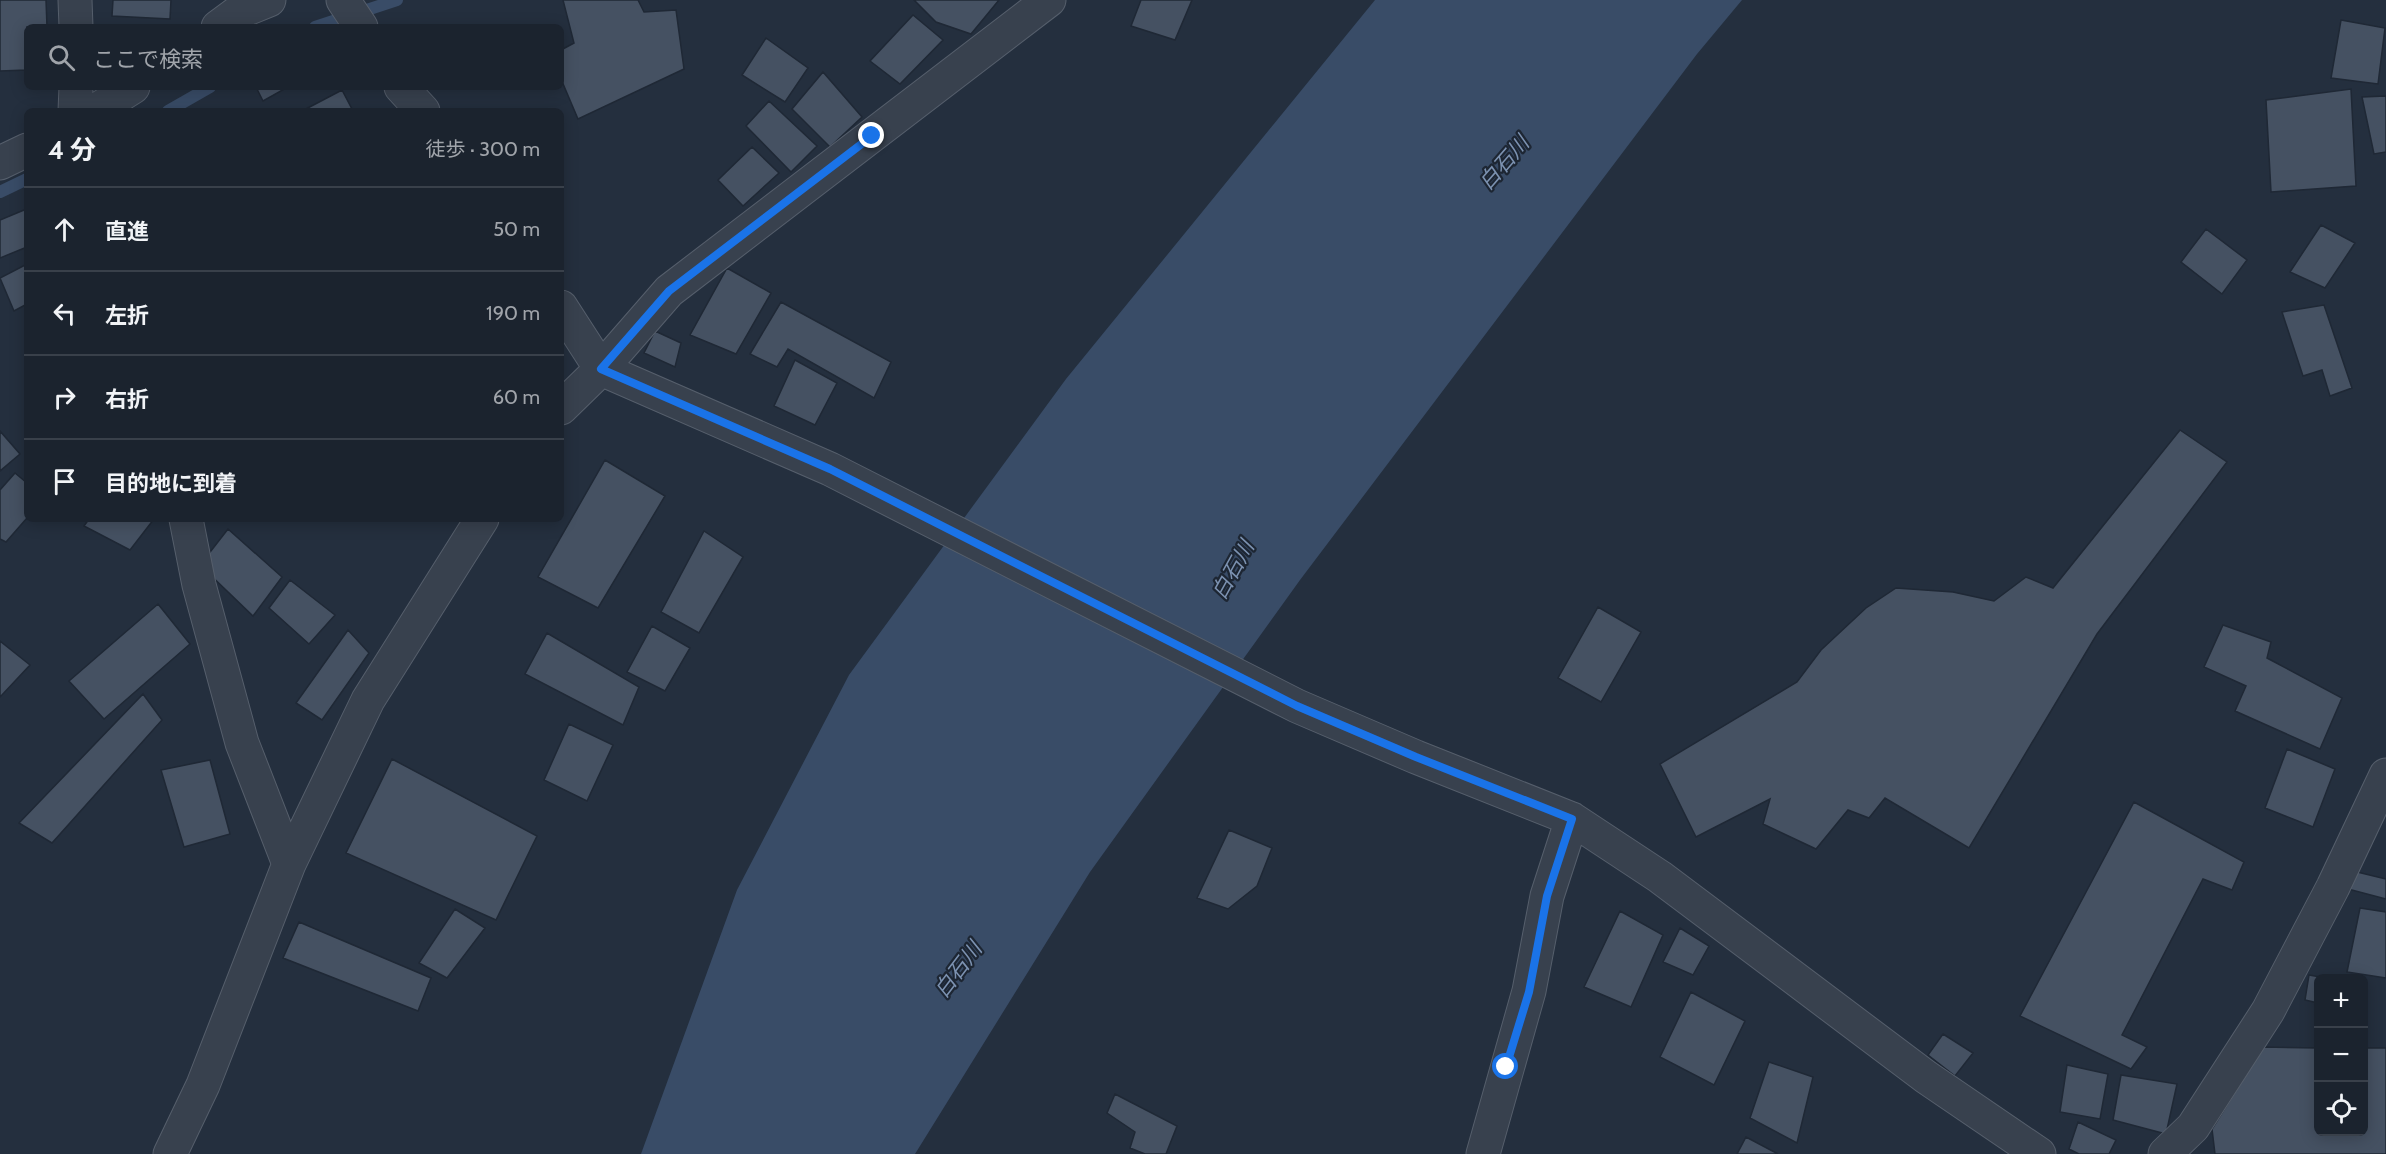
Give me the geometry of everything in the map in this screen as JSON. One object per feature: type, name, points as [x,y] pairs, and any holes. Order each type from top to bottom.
[{"type":"street","points":[[75,0],[76,24]]},
{"type":"street","points":[[222,24],[237,13],[269,0]]},
{"type":"street","points":[[344,0],[359,24]]},
{"type":"street","points":[[564,405],[601,369],[669,291],[1049,0]]},
{"type":"street","points":[[75,108],[76,90]]},
{"type":"street","points":[[100,108],[128,90]]},
{"type":"street","points":[[404,90],[420,108]]},
{"type":"street","points":[[0,163],[24,151]]},
{"type":"street","points":[[564,312],[601,369],[830,469],[1297,706],[1572,819],[1660,877],[1926,1077],[2039,1154]]},
{"type":"street","points":[[187,522],[199,585],[242,743],[289,864]]},
{"type":"street","points":[[170,1154],[203,1085],[289,864],[368,700],[480,522]]},
{"type":"street","points":[[2164,1154],[2193,1127],[2268,1011],[2333,887],[2386,774]]},
{"type":"street","points":[[1483,1154],[1529,992],[1547,896],[1572,819]]},
{"type":"water","name":"白石川","points":[[1375,0],[1742,0],[1697,54],[1300,580],[1090,872],[915,1154],[641,1154],[737,890],[849,675],[1066,379]]},
{"type":"building","points":[[0,0],[46,0],[47,24],[24,24],[24,70],[0,71]]},
{"type":"building","points":[[113,0],[171,0],[170,19],[112,16]]},
{"type":"building","points":[[563,0],[638,0],[644,12],[676,10],[684,69],[578,119],[564,86],[564,48],[574,43]]},
{"type":"building","points":[[914,0],[999,0],[971,34],[936,22]]},
{"type":"building","points":[[1141,0],[1192,0],[1175,40],[1131,26]]},
{"type":"building","points":[[913,15],[943,40],[900,84],[870,61]]},
{"type":"building","points":[[2341,20],[2385,28],[2378,84],[2331,78]]},
{"type":"building","points":[[766,38],[808,68],[785,102],[742,75]]},
{"type":"building","points":[[823,72],[862,117],[830,147],[792,109]]},
{"type":"building","points":[[2351,89],[2356,186],[2271,192],[2266,100]]},
{"type":"building","points":[[258,90],[283,90],[263,101]]},
{"type":"building","points":[[342,90],[351,108],[308,108]]},
{"type":"building","points":[[2386,96],[2386,152],[2374,154],[2362,97]]},
{"type":"building","points":[[769,101],[817,146],[791,172],[746,126]]},
{"type":"building","points":[[752,147],[779,173],[743,206],[718,180]]},
{"type":"building","points":[[24,210],[24,248],[0,258],[0,220]]},
{"type":"building","points":[[2321,225],[2355,243],[2325,288],[2290,272]]},
{"type":"building","points":[[2206,229],[2247,260],[2222,294],[2181,262]]},
{"type":"building","points":[[24,266],[24,306],[14,311],[0,278]]},
{"type":"building","points":[[727,268],[771,293],[736,354],[690,335]]},
{"type":"building","points":[[781,302],[891,362],[874,398],[788,349],[777,367],[750,354]]},
{"type":"building","points":[[2324,305],[2352,388],[2330,396],[2322,370],[2303,376],[2282,312]]},
{"type":"building","points":[[655,331],[681,343],[675,367],[644,353]]},
{"type":"building","points":[[795,360],[837,383],[815,425],[774,406]]},
{"type":"building","points":[[2180,430],[2227,462],[2097,634],[1969,848],[1885,798],[1869,818],[1848,810],[1816,849],[1763,824],[1770,799],[1696,837],[1660,764],[1797,682],[1821,650],[1866,608],[1896,588],[1953,592],[1994,601],[2026,577],[2053,588]]},
{"type":"building","points":[[0,431],[20,454],[0,471]]},
{"type":"building","points":[[605,460],[665,496],[598,608],[538,577]]},
{"type":"building","points":[[15,473],[24,480],[24,521],[6,542],[0,539],[0,490]]},
{"type":"building","points":[[87,522],[152,522],[130,550],[84,526]]},
{"type":"building","points":[[228,529],[282,577],[253,616],[200,565]]},
{"type":"building","points":[[704,531],[743,557],[699,633],[661,612]]},
{"type":"building","points":[[290,580],[335,615],[309,644],[269,608]]},
{"type":"building","points":[[158,604],[190,644],[104,719],[69,681]]},
{"type":"building","points":[[1598,607],[1641,632],[1601,702],[1558,678]]},
{"type":"building","points":[[2223,625],[2271,642],[2267,658],[2342,698],[2320,749],[2235,711],[2246,686],[2204,667]]},
{"type":"building","points":[[652,626],[690,648],[665,691],[627,672]]},
{"type":"building","points":[[348,630],[369,653],[322,720],[296,703]]},
{"type":"building","points":[[547,633],[639,687],[623,725],[525,674]]},
{"type":"building","points":[[0,641],[30,665],[0,697]]},
{"type":"building","points":[[143,694],[162,720],[52,843],[19,823]]},
{"type":"building","points":[[569,724],[613,745],[587,801],[544,780]]},
{"type":"building","points":[[2287,749],[2335,769],[2313,827],[2265,808]]},
{"type":"building","points":[[392,759],[537,836],[496,920],[346,853]]},
{"type":"building","points":[[210,760],[230,834],[184,847],[161,770]]},
{"type":"building","points":[[2134,802],[2244,862],[2232,890],[2203,879],[2122,1035],[2147,1047],[2131,1069],[2020,1016]]},
{"type":"building","points":[[1229,830],[1272,848],[1257,886],[1228,909],[1197,898]]},
{"type":"building","points":[[2353,871],[2386,879],[2386,899],[2348,889]]},
{"type":"building","points":[[2360,908],[2386,912],[2386,978],[2347,972]]},
{"type":"building","points":[[455,909],[485,928],[447,978],[419,963]]},
{"type":"building","points":[[1620,911],[1663,935],[1631,1007],[1584,987]]},
{"type":"building","points":[[299,922],[431,978],[418,1011],[283,958]]},
{"type":"building","points":[[1680,928],[1709,946],[1693,975],[1663,962]]},
{"type":"building","points":[[2309,975],[2314,976],[2314,1002],[2305,1000]]},
{"type":"building","points":[[1691,992],[1745,1021],[1714,1085],[1660,1057]]},
{"type":"building","points":[[1943,1034],[1973,1053],[1955,1076],[1928,1055]]},
{"type":"building","points":[[2263,1047],[2314,1048],[2314,1136],[2368,1136],[2368,1048],[2386,1048],[2386,1154],[2215,1154],[2212,1129]]},
{"type":"building","points":[[1769,1062],[1813,1077],[1797,1143],[1750,1118]]},
{"type":"building","points":[[2067,1065],[2108,1074],[2100,1119],[2060,1112]]},
{"type":"building","points":[[2121,1075],[2177,1084],[2166,1134],[2113,1120]]},
{"type":"building","points":[[1115,1094],[1177,1126],[1166,1154],[1145,1154],[1130,1148],[1135,1132],[1107,1113]]},
{"type":"building","points":[[2078,1122],[2116,1140],[2109,1154],[2079,1154],[2069,1149]]},
{"type":"building","points":[[1746,1137],[1778,1154],[1737,1154]]},
{"type":"waterway","points":[[324,24],[397,0]]},
{"type":"waterway","points":[[173,108],[205,90]]},
{"type":"waterway","points":[[0,192],[24,180]]},
{"type":"route","points":[[872,136],[669,291],[601,369],[830,469],[1297,706],[1416,757],[1572,819],[1547,896],[1529,992],[1506,1067]]}]
